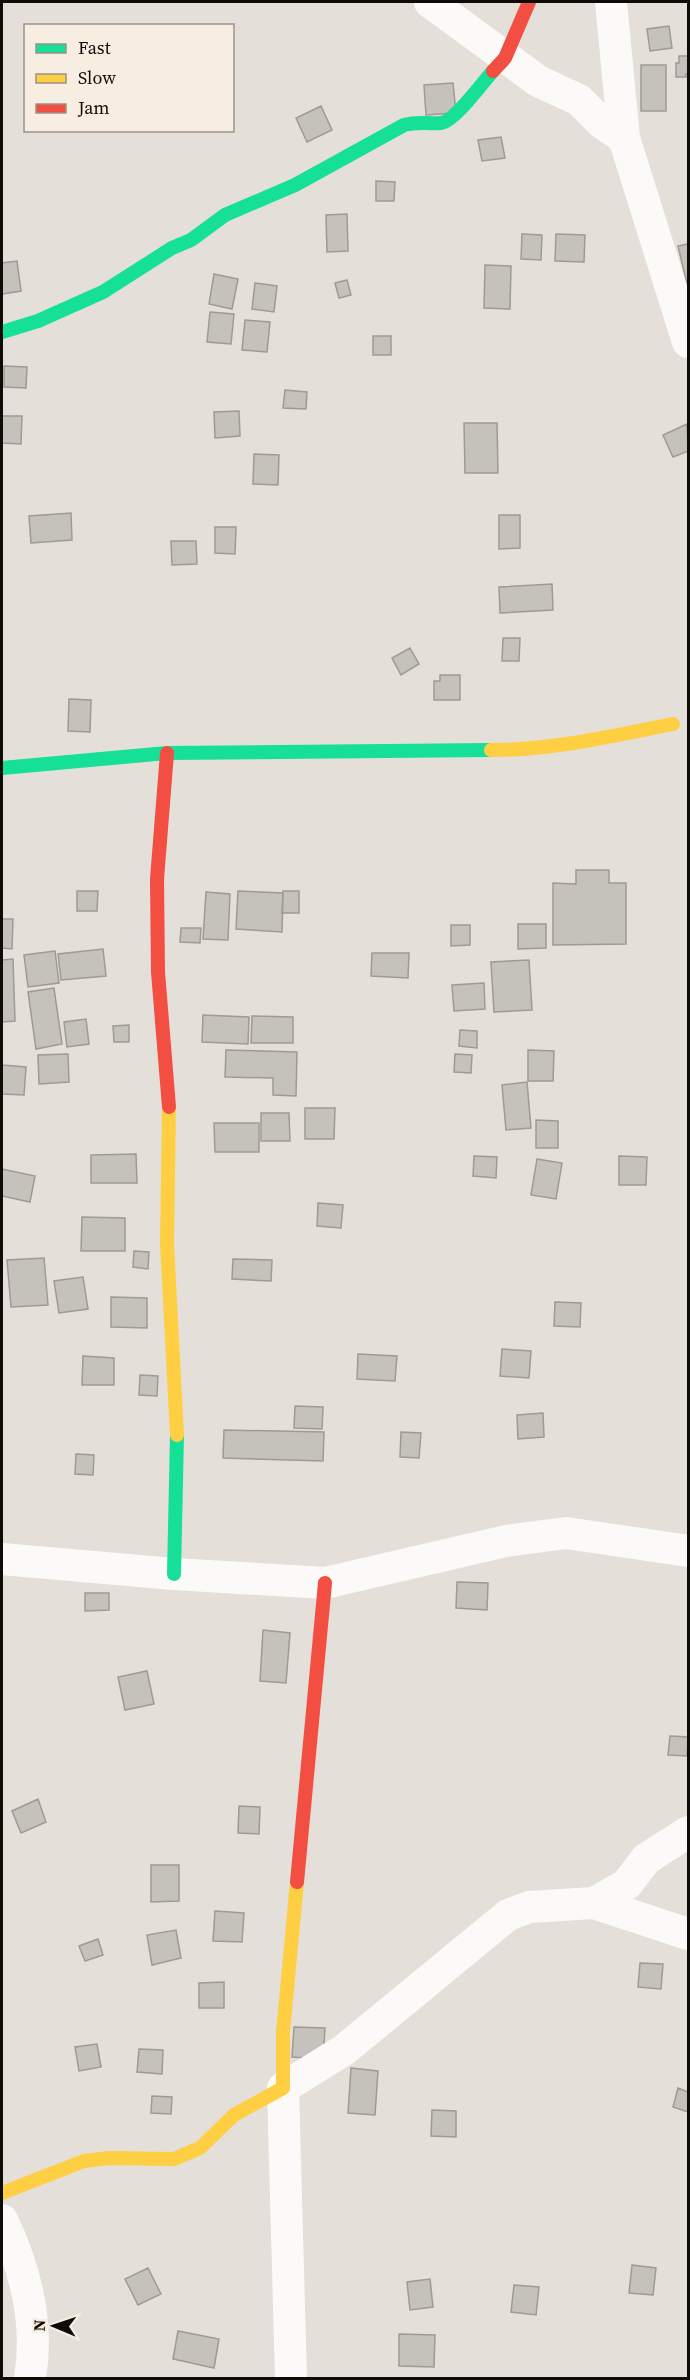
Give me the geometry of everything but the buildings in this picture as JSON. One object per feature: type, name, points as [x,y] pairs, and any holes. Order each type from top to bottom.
[{"type":"street","points":[[430,2],[538,81],[579,100],[602,123],[624,138]]},
{"type":"street","points":[[2,332],[38,321],[103,292],[172,248],[191,240],[225,215],[295,185],[404,125],[419,121],[443,123],[455,116],[474,91],[506,58],[529,2]]},
{"type":"street","points":[[611,2],[624,138],[688,342]]},
{"type":"street","points":[[2,768],[167,753],[519,750],[578,743],[673,724]]},
{"type":"street","points":[[167,753],[157,879],[158,972],[169,1107],[167,1244],[177,1431],[174,1574]]},
{"type":"street","points":[[2,1559],[174,1574],[325,1583],[506,1541],[566,1533],[688,1551]]},
{"type":"street","points":[[291,2379],[283,2032],[325,1583]]},
{"type":"street","points":[[594,1903],[627,1884],[646,1859],[688,1832]]},
{"type":"street","points":[[2,2193],[84,2161],[109,2158],[174,2159],[200,2148],[234,2115],[344,2050],[508,1915],[529,1907],[594,1903],[688,1934]]},
{"type":"street","points":[[2,2220],[11,2239],[26,2285],[34,2331],[30,2379]]},
{"type":"traffic: fast","points":[[2,332],[38,321],[103,292],[172,248],[191,240],[225,215],[295,185],[404,125],[447,121],[461,109],[493,71]]},
{"type":"traffic: fast","points":[[2,768],[167,753],[491,750]]},
{"type":"traffic: fast","points":[[174,1574],[177,1435]]},
{"type":"traffic: slow","points":[[491,750],[560,745],[673,724]]},
{"type":"traffic: slow","points":[[169,1107],[167,1244],[177,1435]]},
{"type":"traffic: slow","points":[[2,2193],[84,2161],[109,2158],[174,2159],[200,2148],[234,2115],[283,2088],[283,2032],[297,1882]]},
{"type":"traffic: jam","points":[[493,71],[505,58],[529,2]]},
{"type":"traffic: jam","points":[[167,753],[157,879],[158,972],[169,1107]]},
{"type":"traffic: jam","points":[[297,1882],[325,1583]]}]
